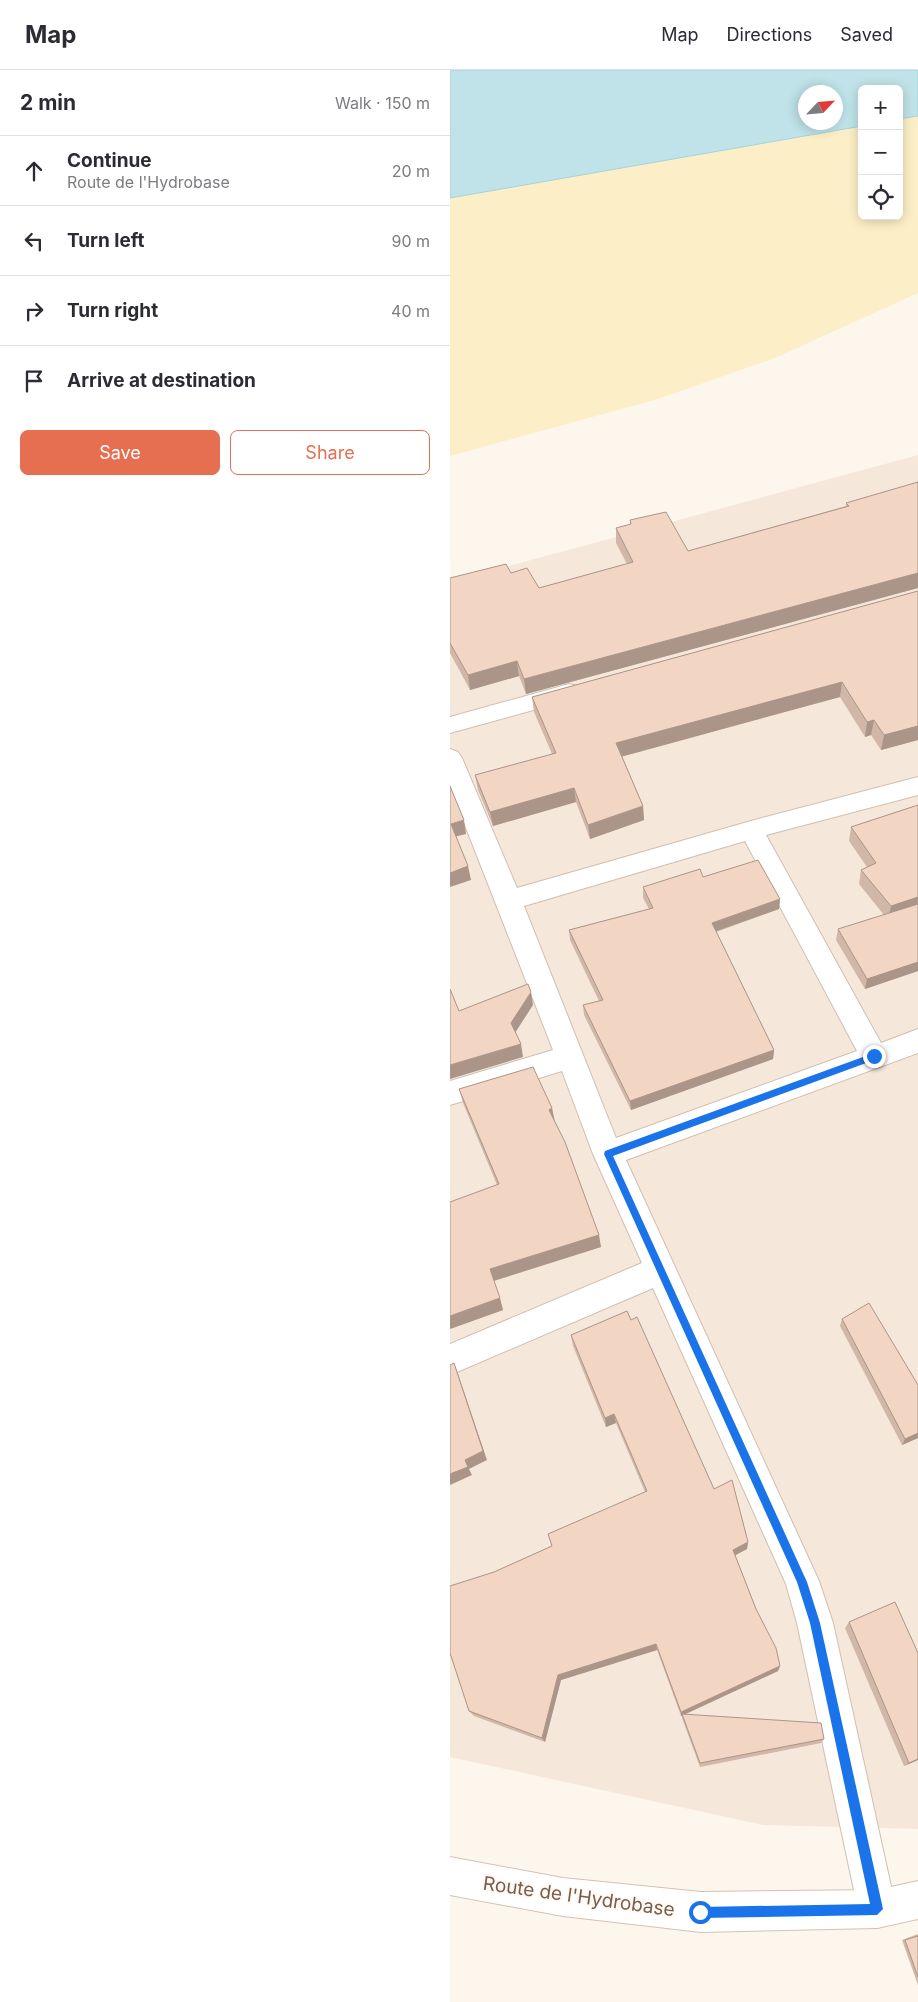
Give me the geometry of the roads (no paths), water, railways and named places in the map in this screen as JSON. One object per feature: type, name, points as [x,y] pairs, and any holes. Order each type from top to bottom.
[{"type":"street","points":[[450,725],[593,686]]},
{"type":"street","points":[[450,758],[509,900],[568,1057],[608,1154],[802,1582],[815,1623],[877,1909]]},
{"type":"street","points":[[509,900],[751,830],[918,786]]},
{"type":"street","points":[[751,830],[874,1056]]},
{"type":"street","points":[[608,1154],[918,1041]]},
{"type":"street","points":[[450,1093],[568,1057]]},
{"type":"street","points":[[450,1360],[660,1270]]},
{"type":"street","name":"Route de l'Hydrobase","points":[[450,1876],[563,1897],[700,1912],[877,1909],[918,1900]]},
{"type":"water","points":[[450,70],[918,70],[918,116],[903,118],[903,85],[858,85],[858,127],[843,129],[843,85],[798,85],[798,130],[839,130],[450,198]]}]
